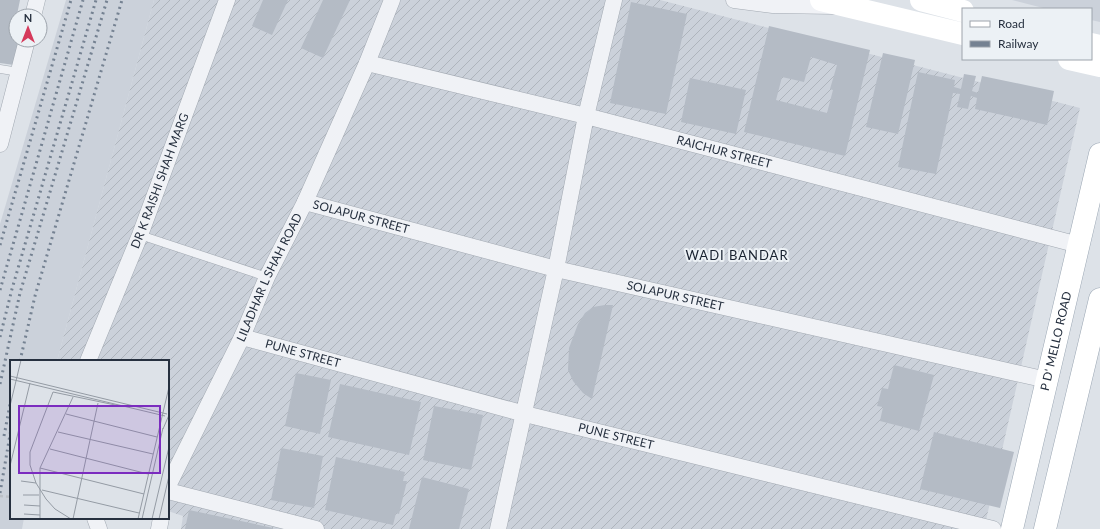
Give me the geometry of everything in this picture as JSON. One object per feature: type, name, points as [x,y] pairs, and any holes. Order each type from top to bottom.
[{"type":"main road","points":[[822,0],[846,6],[880,7],[962,34]]},
{"type":"main road","points":[[921,0],[962,11]]},
{"type":"main road","points":[[1073,60],[1100,66]]},
{"type":"main road","name":"P D' MELLO ROAD","points":[[1012,529],[1080,245],[1100,154]]},
{"type":"main road","points":[[1045,529],[1100,299]]},
{"type":"street","name":"DR K RAISHI SHAH MARG","points":[[88,360],[140,235],[227,0]]},
{"type":"street","name":"LILADHAR L SHAH ROAD","points":[[169,484],[242,337],[267,276],[305,202],[367,62],[392,0]]},
{"type":"street","points":[[498,529],[525,414],[586,116],[614,0]]},
{"type":"street","points":[[734,0],[772,6],[846,6]]},
{"type":"street","points":[[0,144],[25,48]]},
{"type":"street","name":"RAICHUR STREET","points":[[367,62],[586,116],[1080,245]]},
{"type":"street","name":"SOLAPUR STREET","points":[[305,202],[556,268],[1047,380]]},
{"type":"street","name":"PUNE STREET","points":[[242,337],[525,414],[993,529]]},
{"type":"street","points":[[169,491],[316,529]]},
{"type":"street","points":[[95,519],[98,529]]},
{"type":"street","points":[[160,529],[161,519]]},
{"type":"lane","points":[[0,69],[18,72]]},
{"type":"lane","points":[[140,235],[267,276]]},
{"type":"path","points":[[0,496],[10,497]]},
{"type":"shaded area","points":[[66,0],[154,0],[57,360],[10,360],[10,519],[24,519],[22,529],[0,529],[0,224]]},
{"type":"shaded area","points":[[154,0],[660,0],[1080,108],[984,529],[181,529],[183,516],[169,511],[169,360],[57,360]]},
{"type":"shaded area","points":[[1012,0],[1100,0],[1100,22],[1092,20],[1092,8],[1043,8]]},
{"type":"building","points":[[0,0],[20,0],[18,8],[8,8],[8,48],[17,48],[14,65],[0,63]]},
{"type":"building","points":[[263,0],[288,0],[272,35],[252,26]]},
{"type":"building","points":[[323,0],[350,0],[323,58],[301,48]]},
{"type":"building","points":[[631,2],[687,14],[666,114],[610,103]]},
{"type":"building","points":[[769,26],[870,50],[845,156],[744,132]],"holes":[[[811,57],[837,65],[830,89],[833,90],[827,113],[776,100],[782,77],[804,82]]]},
{"type":"building","points":[[883,53],[915,60],[898,134],[866,127]]},
{"type":"building","points":[[918,72],[955,80],[954,87],[961,89],[964,74],[976,76],[972,91],[978,93],[982,76],[1054,91],[1047,125],[975,109],[977,98],[971,96],[968,109],[957,107],[960,94],[953,93],[936,174],[898,167]]},
{"type":"building","points":[[690,78],[746,90],[736,134],[681,122]]},
{"type":"building","points":[[613,305],[592,399],[583,393],[573,381],[568,370],[569,348],[578,324],[585,313],[593,307]]},
{"type":"building","points":[[894,365],[934,375],[919,431],[880,421],[883,407],[877,406],[882,388],[888,389]]},
{"type":"building","points":[[296,373],[331,380],[320,434],[285,426]]},
{"type":"building","points":[[340,384],[421,402],[409,455],[328,437]]},
{"type":"building","points":[[434,406],[483,415],[471,470],[423,460]]},
{"type":"building","points":[[934,432],[1014,452],[1000,508],[920,489]]},
{"type":"building","points":[[281,448],[323,456],[314,508],[271,500]]},
{"type":"building","points":[[336,457],[405,472],[403,481],[407,481],[399,514],[396,513],[393,525],[325,510]]},
{"type":"building","points":[[422,477],[469,489],[459,529],[409,529]]},
{"type":"building","points":[[189,510],[273,528],[273,529],[185,529]]},
{"type":"railway","points":[[0,245],[71,0]]},
{"type":"railway","points":[[0,290],[83,0]]},
{"type":"railway","points":[[0,337],[12,289],[96,0]]},
{"type":"railway","points":[[0,384],[20,293],[107,0]]},
{"type":"railway","points":[[20,360],[35,296],[122,0]]},
{"type":"railway","points":[[4,436],[10,404]]},
{"type":"railway","points":[[0,493],[10,435]]},
{"type":"district","name":"WADI BANDAR","points":[[737,255]]}]
